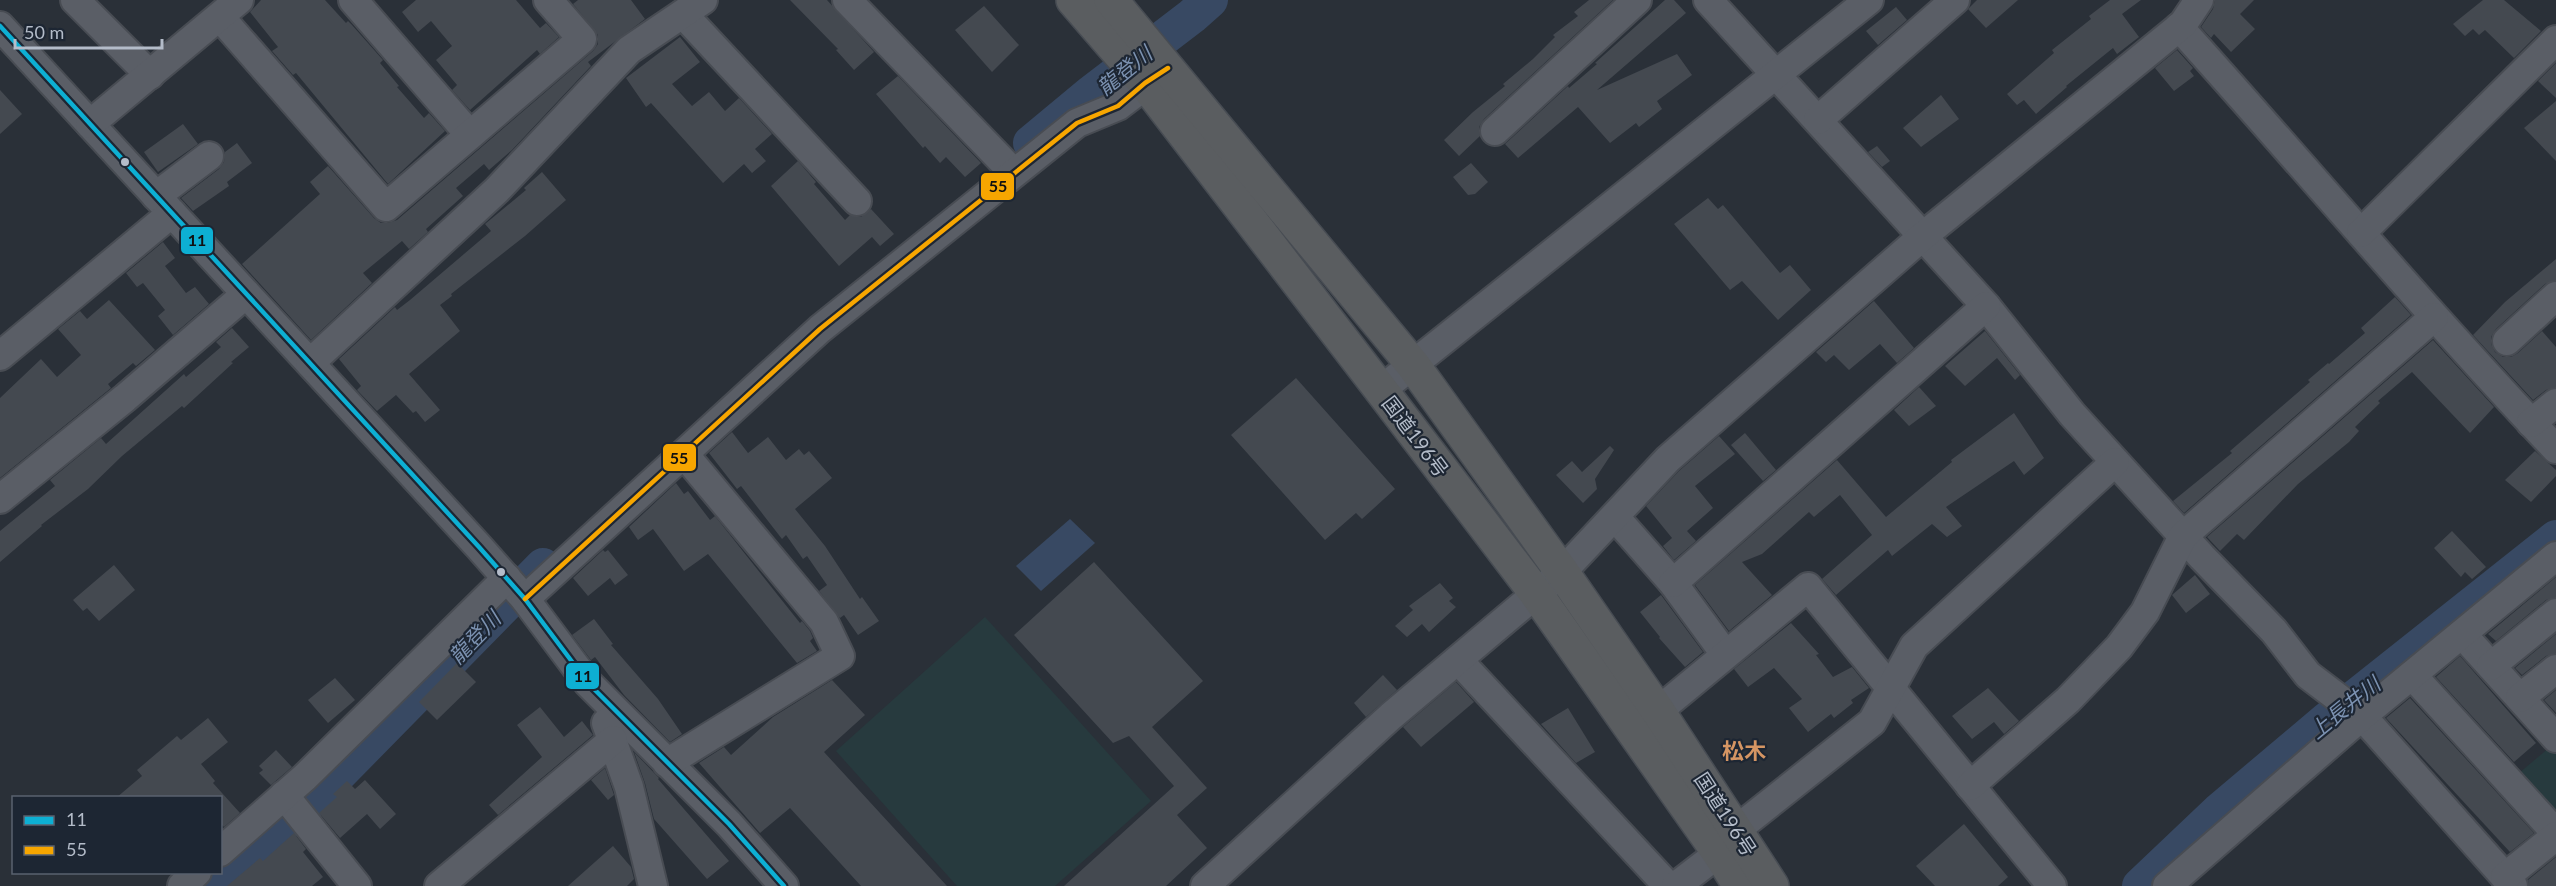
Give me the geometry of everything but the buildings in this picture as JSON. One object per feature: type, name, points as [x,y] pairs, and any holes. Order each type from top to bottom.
[{"type":"highway","name":"国道196号","points":[[1073,0],[1127,42],[1413,365],[1562,572],[1658,711],[1727,841],[1740,886]]},
{"type":"highway","name":"国道196号","points":[[1111,0],[1127,42]]},
{"type":"highway","name":"国道196号","points":[[1154,73],[1381,390],[1727,841],[1772,886]]},
{"type":"street","points":[[75,0],[150,75]]},
{"type":"street","points":[[353,0],[470,135]]},
{"type":"street","points":[[548,0],[611,70]]},
{"type":"street","points":[[847,0],[1013,172]]},
{"type":"street","points":[[1495,131],[1637,0]]},
{"type":"street","points":[[1708,0],[1986,306],[2072,414],[2182,536],[2274,631],[2308,675],[2362,716],[2509,882],[2556,835],[2412,675]]},
{"type":"street","points":[[1381,390],[1869,0]]},
{"type":"street","points":[[1818,120],[1955,0]]},
{"type":"street","points":[[1205,886],[1390,716],[1535,592],[1562,572],[1668,459],[1923,236],[2179,27],[2199,0]]},
{"type":"street","points":[[310,363],[496,190],[629,50],[693,7],[857,201]]},
{"type":"street","points":[[90,124],[230,8],[386,207],[582,39]]},
{"type":"street","points":[[0,26],[516,589],[588,682],[729,824],[784,886]]},
{"type":"street","points":[[2179,27],[2433,317],[2556,449]]},
{"type":"street","points":[[2361,233],[2556,40]]},
{"type":"street","points":[[222,850],[516,589],[684,454],[820,330],[1013,172],[1077,123],[1118,106],[1154,73]]},
{"type":"street","points":[[0,356],[164,204],[209,156]]},
{"type":"street","points":[[0,499],[125,398],[246,294]]},
{"type":"street","points":[[2507,340],[2556,296]]},
{"type":"street","points":[[1673,583],[1986,306]]},
{"type":"street","points":[[1970,786],[2068,700],[2119,647],[2145,612],[2182,536],[2433,317]]},
{"type":"street","points":[[2531,423],[2556,403]]},
{"type":"street","points":[[667,763],[840,656],[824,622],[684,454]]},
{"type":"street","points":[[1676,886],[1872,722],[1914,646],[2115,462]]},
{"type":"street","points":[[1615,517],[1673,583],[1725,654]]},
{"type":"street","points":[[2167,886],[2362,716],[2556,556]]},
{"type":"street","points":[[1658,711],[1808,587],[2052,886]]},
{"type":"street","points":[[2491,666],[2556,613]]},
{"type":"street","points":[[2462,634],[2520,698],[2553,728]]},
{"type":"street","points":[[1458,660],[1668,886]]},
{"type":"street","points":[[2520,698],[2556,669]]},
{"type":"street","points":[[588,682],[630,787],[653,886]]},
{"type":"street","points":[[439,886],[613,740]]},
{"type":"street","points":[[284,795],[357,886]]},
{"type":"street","points":[[182,886],[196,874]]},
{"type":"green space","points":[[985,617],[1151,801],[1055,886],[957,886],[836,751]]},
{"type":"green space","points":[[2550,747],[2556,754],[2556,828],[2512,779]]},
{"type":"water","points":[[1070,519],[1095,543],[1041,591],[1016,566]]},
{"type":"waterway","name":"龍登川","points":[[1031,143],[1210,0]]},
{"type":"waterway","name":"上長井川","points":[[2140,886],[2219,811],[2328,719],[2556,538]]},
{"type":"waterway","name":"龍登川","points":[[211,886],[324,789],[543,566]]},
{"type":"transit line","name":"11","points":[[0,26],[479,547],[525,599],[588,683],[729,824],[784,886]]},
{"type":"transit line","name":"55","points":[[525,599],[820,329],[1077,123],[1118,106],[1145,83],[1168,68]]},
{"type":"district","name":"松木","points":[[1744,750]]}]
